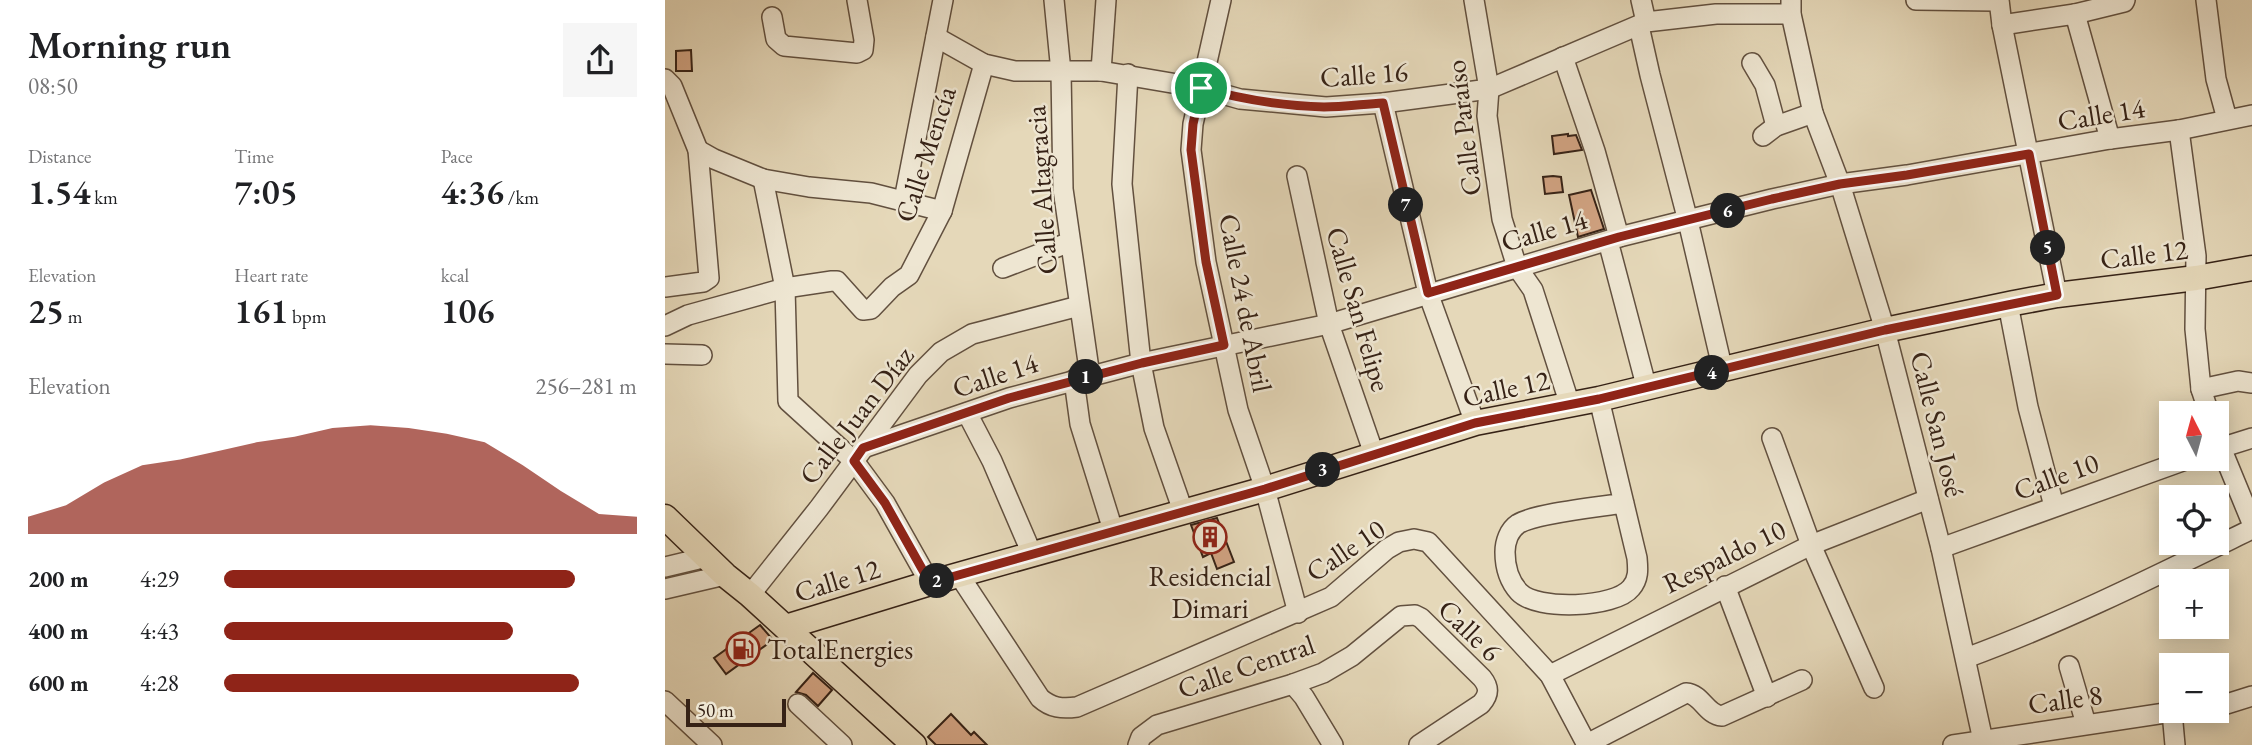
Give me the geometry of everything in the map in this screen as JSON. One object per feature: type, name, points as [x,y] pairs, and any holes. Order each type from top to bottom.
[{"type":"main road","name":"Calle 12","points":[[786,627],[1113,530],[1265,489],[1475,423],[1647,389],[1885,330],[2008,304],[2252,268]]},
{"type":"main road","points":[[665,517],[725,575],[786,627],[914,745]]},
{"type":"street","points":[[772,17],[776,39],[784,46],[857,53],[863,50],[864,40],[857,0]]},
{"type":"street","points":[[904,200],[943,0]]},
{"type":"street","name":"Calle Altagracia","points":[[1053,0],[1061,72],[1063,189],[1079,306],[1082,378],[1080,424],[1113,530]]},
{"type":"street","points":[[1101,71],[1106,0]]},
{"type":"street","name":"Calle 24 de Abril","points":[[1220,0],[1193,124],[1191,150],[1206,262],[1238,410],[1265,489],[1298,613]]},
{"type":"street","name":"Calle Paraíso","points":[[1473,0],[1489,89],[1487,116],[1502,219],[1517,267],[1533,290],[1570,405]]},
{"type":"street","points":[[1641,0],[1650,75],[1723,371]]},
{"type":"street","points":[[1916,0],[1999,2],[2057,295]]},
{"type":"street","points":[[2002,25],[2075,14],[2125,0]]},
{"type":"street","points":[[2206,0],[2216,79],[2227,119]]},
{"type":"street","name":"Calle 16","points":[[936,37],[984,64],[1015,71],[1101,71],[1128,74],[1201,88],[1240,99],[1326,107],[1383,103],[1489,89],[1643,24],[1791,7]]},
{"type":"street","name":"Calle San José","points":[[1791,7],[1813,114],[1840,184],[1885,330],[1941,548],[1983,742]]},
{"type":"street","points":[[2075,14],[2110,139]]},
{"type":"street","points":[[1563,57],[1595,151],[1647,389]]},
{"type":"street","points":[[1752,63],[1765,85],[1770,131],[1813,114]]},
{"type":"street","name":"Calle Mencía","points":[[665,326],[688,315],[785,288],[837,281],[863,310],[867,311],[892,286],[909,275],[942,211],[984,64]]},
{"type":"street","points":[[1128,74],[1122,184],[1142,363],[1153,429],[1183,511]]},
{"type":"street","points":[[665,79],[673,86],[698,150],[709,278],[702,282],[665,287]]},
{"type":"street","points":[[1383,103],[1428,293],[1475,423]]},
{"type":"street","name":"Calle 14","points":[[858,455],[1009,398],[1142,363],[1329,324],[1614,239],[1840,184],[2179,130],[2252,115]]},
{"type":"street","points":[[2179,130],[2196,256],[2195,329],[2201,389],[2205,401]]},
{"type":"street","points":[[698,150],[763,179],[871,193],[942,211]]},
{"type":"street","name":"Calle San Felipe","points":[[1297,176],[1329,324],[1374,454]]},
{"type":"street","points":[[763,179],[785,288],[788,401],[858,455],[930,583]]},
{"type":"street","points":[[1003,268],[1070,242]]},
{"type":"street","points":[[2008,304],[2028,407],[2054,506]]},
{"type":"street","name":"Calle Juan Díaz","points":[[750,595],[918,375],[941,352],[972,334],[1079,306]]},
{"type":"street","points":[[665,354],[702,355]]},
{"type":"street","points":[[2201,389],[2238,381],[2252,383]]},
{"type":"street","points":[[1599,399],[1624,503],[1637,558],[1638,578],[1630,591],[1601,603],[1545,604],[1521,594],[1507,572],[1504,550],[1509,534],[1518,524],[1537,518],[1624,503]]},
{"type":"street","points":[[967,412],[992,461],[1032,554]]},
{"type":"street","points":[[1772,438],[1811,545],[1874,688]]},
{"type":"street","points":[[2229,443],[2252,438]]},
{"type":"street","name":"Calle 10","points":[[1941,548],[2159,469]]},
{"type":"street","points":[[2229,470],[2252,523]]},
{"type":"street","name":"Respaldo 10","points":[[1550,675],[1811,545],[1928,499]]},
{"type":"street","points":[[1966,658],[2154,578],[2252,529]]},
{"type":"street","name":"Calle 10","points":[[959,575],[1040,698],[1055,707],[1065,709],[1077,707],[1331,597],[1387,549],[1399,542],[1429,542],[1550,675],[1587,744]]},
{"type":"street","points":[[665,567],[707,557]]},
{"type":"street","points":[[665,589],[725,575]]},
{"type":"street","points":[[1725,586],[1767,697]]},
{"type":"street","name":"Calle Central","points":[[1138,745],[1141,737],[1157,725],[1323,673],[1352,656],[1395,620],[1408,614]]},
{"type":"street","name":"Calle 6","points":[[1408,614],[1421,618],[1487,684],[1487,698],[1439,740]]},
{"type":"street","points":[[2069,666],[2086,724]]},
{"type":"street","points":[[1587,744],[1686,693],[1695,695],[1717,716],[1802,680]]},
{"type":"street","points":[[1293,684],[1333,745]]},
{"type":"street","points":[[2229,703],[2252,696]]},
{"type":"street","points":[[665,701],[712,745]]},
{"type":"street","points":[[798,704],[842,745]]},
{"type":"street","name":"Calle 8","points":[[1953,745],[2159,714]]},
{"type":"street","points":[[2175,745],[2178,723]]},
{"type":"street","points":[[1419,745],[1439,740]]},
{"type":"building","points":[[691,50],[692,71],[676,71],[676,51]]},
{"type":"building","points":[[1576,135],[1582,150],[1554,154],[1552,136]]},
{"type":"building","points":[[1543,177],[1561,177],[1563,192],[1545,194]]},
{"type":"building","points":[[1591,190],[1604,229],[1578,237],[1569,195]]},
{"type":"building","name":"Residencial Dimari","points":[[1217,518],[1234,562],[1217,569],[1211,553],[1203,557],[1191,525]]},
{"type":"building","name":"TotalEnergies","points":[[760,625],[773,640],[726,674],[714,658]]},
{"type":"building","points":[[813,673],[832,690],[818,706],[806,695],[796,692]]},
{"type":"building","points":[[951,714],[971,735],[974,732],[987,745],[936,745],[928,737]]},
{"type":"place","name":"Residencial Dimari","points":[[1210,537]]},
{"type":"place","name":"TotalEnergies","points":[[743,649]]},
{"type":"route","points":[[1201,88],[1240,99],[1294,105],[1326,107],[1383,103],[1428,293],[1619,237],[1772,199],[1840,184],[2029,154],[2057,295],[1885,330],[1599,399],[1475,423],[1265,489],[930,583],[885,503],[854,461],[863,448],[1009,398],[1142,363],[1224,345],[1206,262],[1191,150],[1193,124],[1201,88]]}]
